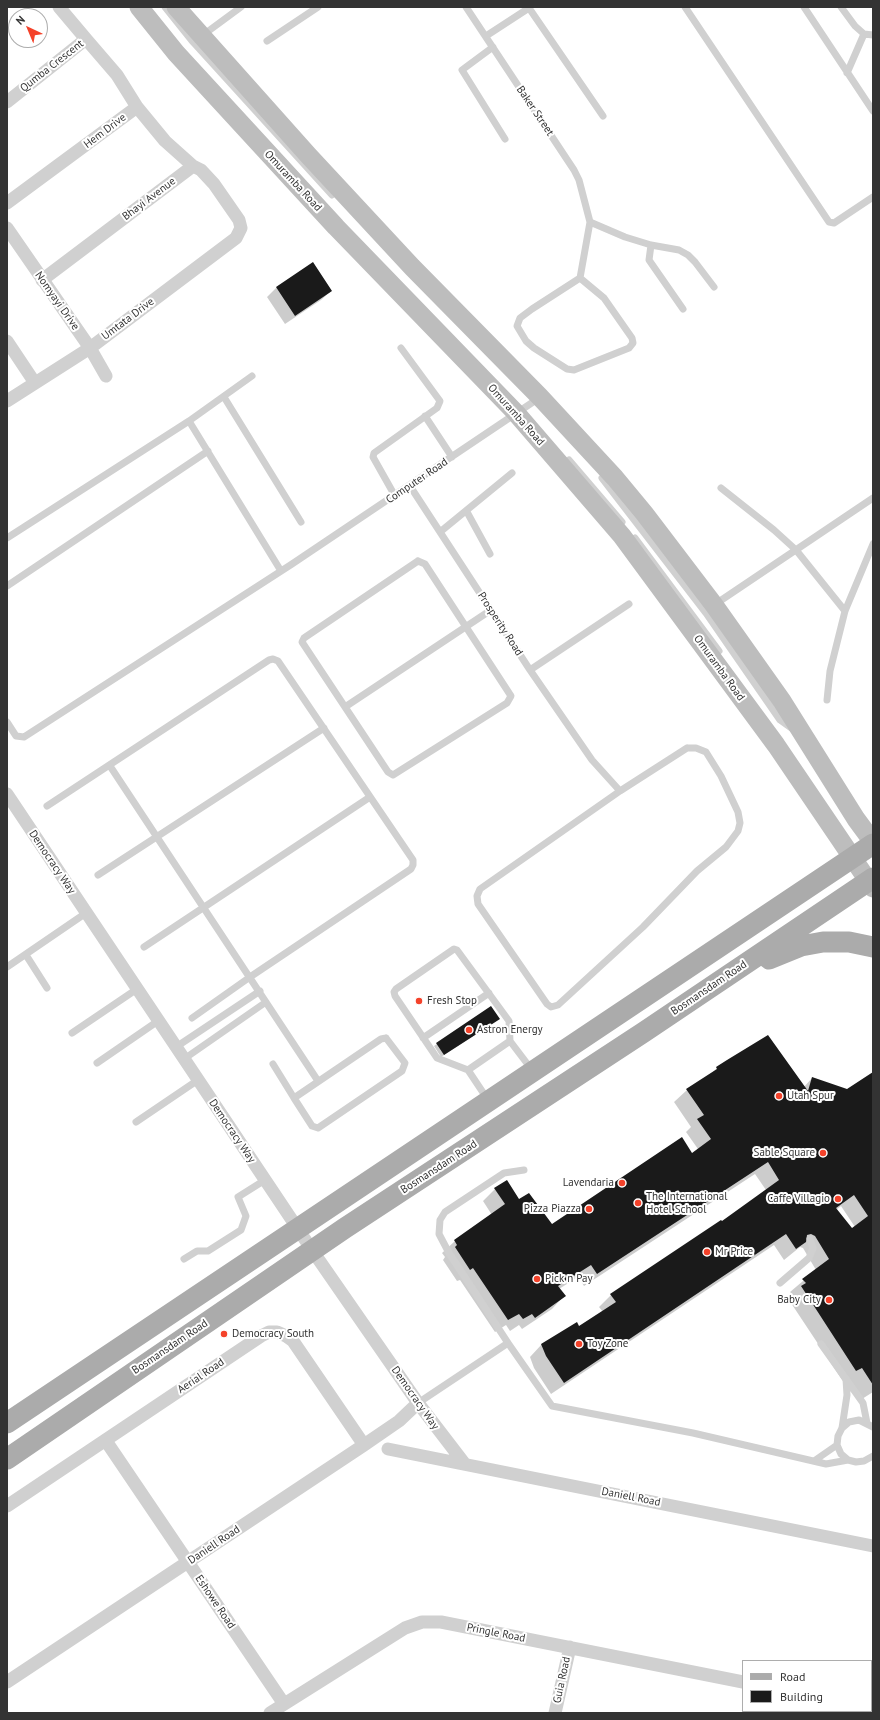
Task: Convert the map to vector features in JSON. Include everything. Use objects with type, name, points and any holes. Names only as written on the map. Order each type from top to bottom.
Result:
[{"type":"main road","name":"Omuramba Road","points":[[139,7],[176,53],[336,227],[519,411],[622,536],[776,745],[871,882]]},
{"type":"main road","points":[[7,1423],[490,1102],[853,858],[873,843],[856,819],[782,701],[714,606],[625,490],[472,327],[402,256],[176,7]]},
{"type":"main road","name":"Bosmansdam Road","points":[[7,1459],[312,1250],[871,882]]},
{"type":"main road","points":[[715,984],[801,946],[824,942],[849,942],[873,947]]},
{"type":"street","points":[[59,7],[86,39]]},
{"type":"street","name":"Qumba Crescent","points":[[7,102],[86,39],[117,75],[137,107]]},
{"type":"street","name":"Hem Drive","points":[[7,203],[137,107],[160,136],[193,166]]},
{"type":"street","name":"Umtata Drive","points":[[7,401],[90,348],[236,238],[241,228],[237,216],[214,184],[201,170],[193,166]]},
{"type":"street","name":"Bhayi Avenue","points":[[42,280],[193,166]]},
{"type":"street","name":"Nomyayi Drive","points":[[7,228],[90,348],[106,376]]},
{"type":"street","points":[[7,341],[35,383]]},
{"type":"street","name":"Democracy Way","points":[[7,794],[297,1229],[418,1404],[464,1463]]},
{"type":"street","name":"Aerial Road","points":[[7,1506],[269,1332],[277,1332],[293,1341],[364,1445]]},
{"type":"street","name":"Daniell Road","points":[[7,1682],[364,1445],[399,1421],[418,1404]]},
{"type":"street","name":"Eshowe Road","points":[[106,1441],[284,1704]]},
{"type":"street","name":"Daniell Road","points":[[388,1449],[873,1546]]},
{"type":"street","name":"Pringle Road","points":[[270,1713],[405,1628],[422,1622],[441,1622],[742,1682]]},
{"type":"street","name":"Guia Road","points":[[555,1713],[570,1647]]},
{"type":"lane","points":[[165,7],[193,42],[335,198]]},
{"type":"lane","points":[[201,36],[241,7]]},
{"type":"lane","points":[[266,41],[318,7]]},
{"type":"lane","name":"Baker Street","points":[[466,7],[574,170],[579,180],[590,222]]},
{"type":"lane","points":[[685,7],[829,222],[834,223],[873,197]]},
{"type":"lane","points":[[804,7],[873,111]]},
{"type":"lane","points":[[841,7],[850,20],[864,34],[873,35]]},
{"type":"lane","points":[[486,36],[529,8],[603,116]]},
{"type":"lane","points":[[847,73],[864,34]]},
{"type":"lane","points":[[493,47],[462,70],[505,139]]},
{"type":"lane","points":[[188,54],[222,95],[320,198]]},
{"type":"lane","points":[[580,278],[604,298],[632,338],[633,343],[629,348],[574,370],[567,369],[534,348],[526,341],[517,326],[520,318],[532,308],[580,278],[590,222],[651,245],[679,250],[688,255],[695,262],[714,287]]},
{"type":"lane","points":[[651,245],[648,257],[649,260],[683,309]]},
{"type":"lane","points":[[385,250],[452,318],[463,325],[472,327]]},
{"type":"lane","points":[[424,306],[519,411],[543,432]]},
{"type":"lane","points":[[395,496],[373,457],[374,453],[437,408],[440,402],[401,348]]},
{"type":"lane","points":[[7,538],[189,421],[252,376]]},
{"type":"lane","points":[[224,397],[301,522]]},
{"type":"lane","name":"Computer Road","points":[[7,722],[16,736],[24,737],[292,564],[410,486],[519,411],[545,406]]},
{"type":"lane","points":[[425,416],[452,457]]},
{"type":"lane","points":[[189,421],[281,571]]},
{"type":"lane","points":[[7,586],[208,451]]},
{"type":"lane","points":[[563,454],[630,532],[721,655]]},
{"type":"lane","points":[[596,471],[706,612],[780,720],[803,735]]},
{"type":"lane","points":[[440,532],[467,512],[512,473]]},
{"type":"lane","name":"Prosperity Road","points":[[410,486],[530,670],[592,760],[620,791]]},
{"type":"lane","points":[[721,488],[774,530],[796,550],[845,611]]},
{"type":"lane","points":[[714,606],[873,498]]},
{"type":"lane","points":[[467,512],[490,554]]},
{"type":"lane","points":[[827,700],[831,664],[845,611],[873,544]]},
{"type":"lane","points":[[418,561],[425,564],[511,696],[507,703],[393,775],[388,772],[345,707],[302,642],[304,638],[418,561]]},
{"type":"lane","points":[[530,670],[629,604]]},
{"type":"lane","points":[[345,707],[491,610]]},
{"type":"lane","points":[[47,806],[273,659],[278,661],[324,728],[413,860],[411,869],[250,977],[192,1018]]},
{"type":"lane","points":[[742,685],[776,745]]},
{"type":"lane","points":[[98,874],[324,728]]},
{"type":"lane","points":[[688,748],[701,749],[709,757],[728,787],[738,812],[740,823],[738,831],[726,847],[697,871],[643,927],[558,1005],[551,1007],[547,1004],[478,904],[478,892],[484,885],[620,791],[688,748]]},
{"type":"lane","points":[[110,766],[318,1081]]},
{"type":"lane","points":[[144,947],[370,797]]},
{"type":"lane","points":[[7,968],[86,913]]},
{"type":"lane","points":[[490,1102],[468,1070],[440,1060],[423,1038],[395,996],[394,990],[453,950],[457,950],[509,1021],[510,1041],[533,1072]]},
{"type":"lane","points":[[26,955],[47,988]]},
{"type":"lane","points":[[72,1032],[137,989]]},
{"type":"lane","points":[[176,1047],[260,991]]},
{"type":"lane","points":[[423,1038],[489,993]]},
{"type":"lane","points":[[184,1059],[266,1002]]},
{"type":"lane","points":[[97,1063],[158,1021]]},
{"type":"lane","points":[[273,1064],[294,1098],[312,1126],[318,1128],[402,1071],[405,1063],[388,1039],[383,1038],[294,1098]]},
{"type":"lane","points":[[468,1070],[510,1041]]},
{"type":"lane","points":[[136,1122],[198,1080]]},
{"type":"lane","points":[[524,1170],[504,1174],[445,1212],[440,1220],[439,1234],[449,1253],[552,1406],[694,1433],[826,1464],[848,1460],[856,1462],[864,1461],[873,1456]]},
{"type":"lane","points":[[184,1259],[198,1251],[208,1251],[241,1230],[246,1216],[238,1197],[264,1180]]},
{"type":"lane","points":[[780,1283],[809,1258],[813,1248],[810,1239]]},
{"type":"lane","points":[[418,1404],[508,1342]]},
{"type":"lane","points":[[821,1344],[863,1403],[870,1425]]},
{"type":"lane","points":[[846,1380],[847,1395],[842,1428],[838,1436],[837,1445],[841,1454],[848,1460]]},
{"type":"lane","points":[[842,1428],[850,1422],[858,1420],[870,1425]]},
{"type":"lane","points":[[814,1461],[837,1445]]},
{"type":"building","points":[[313,262],[332,291],[295,316],[276,287]]},
{"type":"building","points":[[491,1006],[500,1019],[444,1055],[436,1043]]},
{"type":"building","points":[[768,1035],[808,1091],[812,1077],[847,1089],[873,1072],[873,1385],[862,1368],[856,1371],[801,1286],[806,1283],[802,1279],[829,1259],[815,1236],[811,1234],[807,1235],[806,1242],[796,1249],[786,1234],[564,1383],[546,1356],[541,1344],[577,1322],[579,1326],[616,1302],[610,1294],[721,1220],[722,1221],[779,1180],[768,1162],[597,1274],[591,1265],[558,1286],[566,1296],[535,1318],[532,1314],[523,1319],[519,1314],[508,1320],[473,1268],[470,1270],[455,1247],[457,1245],[454,1240],[505,1204],[494,1188],[507,1180],[519,1199],[529,1193],[552,1224],[682,1137],[692,1153],[711,1139],[697,1119],[704,1115],[686,1089],[717,1069],[716,1067]],"holes":[[[854,1195],[868,1216],[852,1228],[836,1208]]]},
{"type":"place","name":"Fresh Stop","points":[[419,1001]]},
{"type":"place","name":"Astron Energy","points":[[469,1030]]},
{"type":"place","name":"Utah Spur","points":[[779,1096]]},
{"type":"place","name":"Sable Square","points":[[823,1153]]},
{"type":"place","name":"Lavendaria","points":[[622,1183]]},
{"type":"place","name":"Caffe Villagio","points":[[838,1199]]},
{"type":"place","name":"The International Hotel School","points":[[638,1203]]},
{"type":"place","name":"Pizza Piazza","points":[[589,1209]]},
{"type":"place","name":"Mr Price","points":[[707,1252]]},
{"type":"place","name":"Pick n Pay","points":[[537,1279]]},
{"type":"place","name":"Baby City","points":[[829,1300]]},
{"type":"place","name":"Democracy South","points":[[224,1334]]},
{"type":"place","name":"Toy Zone","points":[[579,1344]]}]
